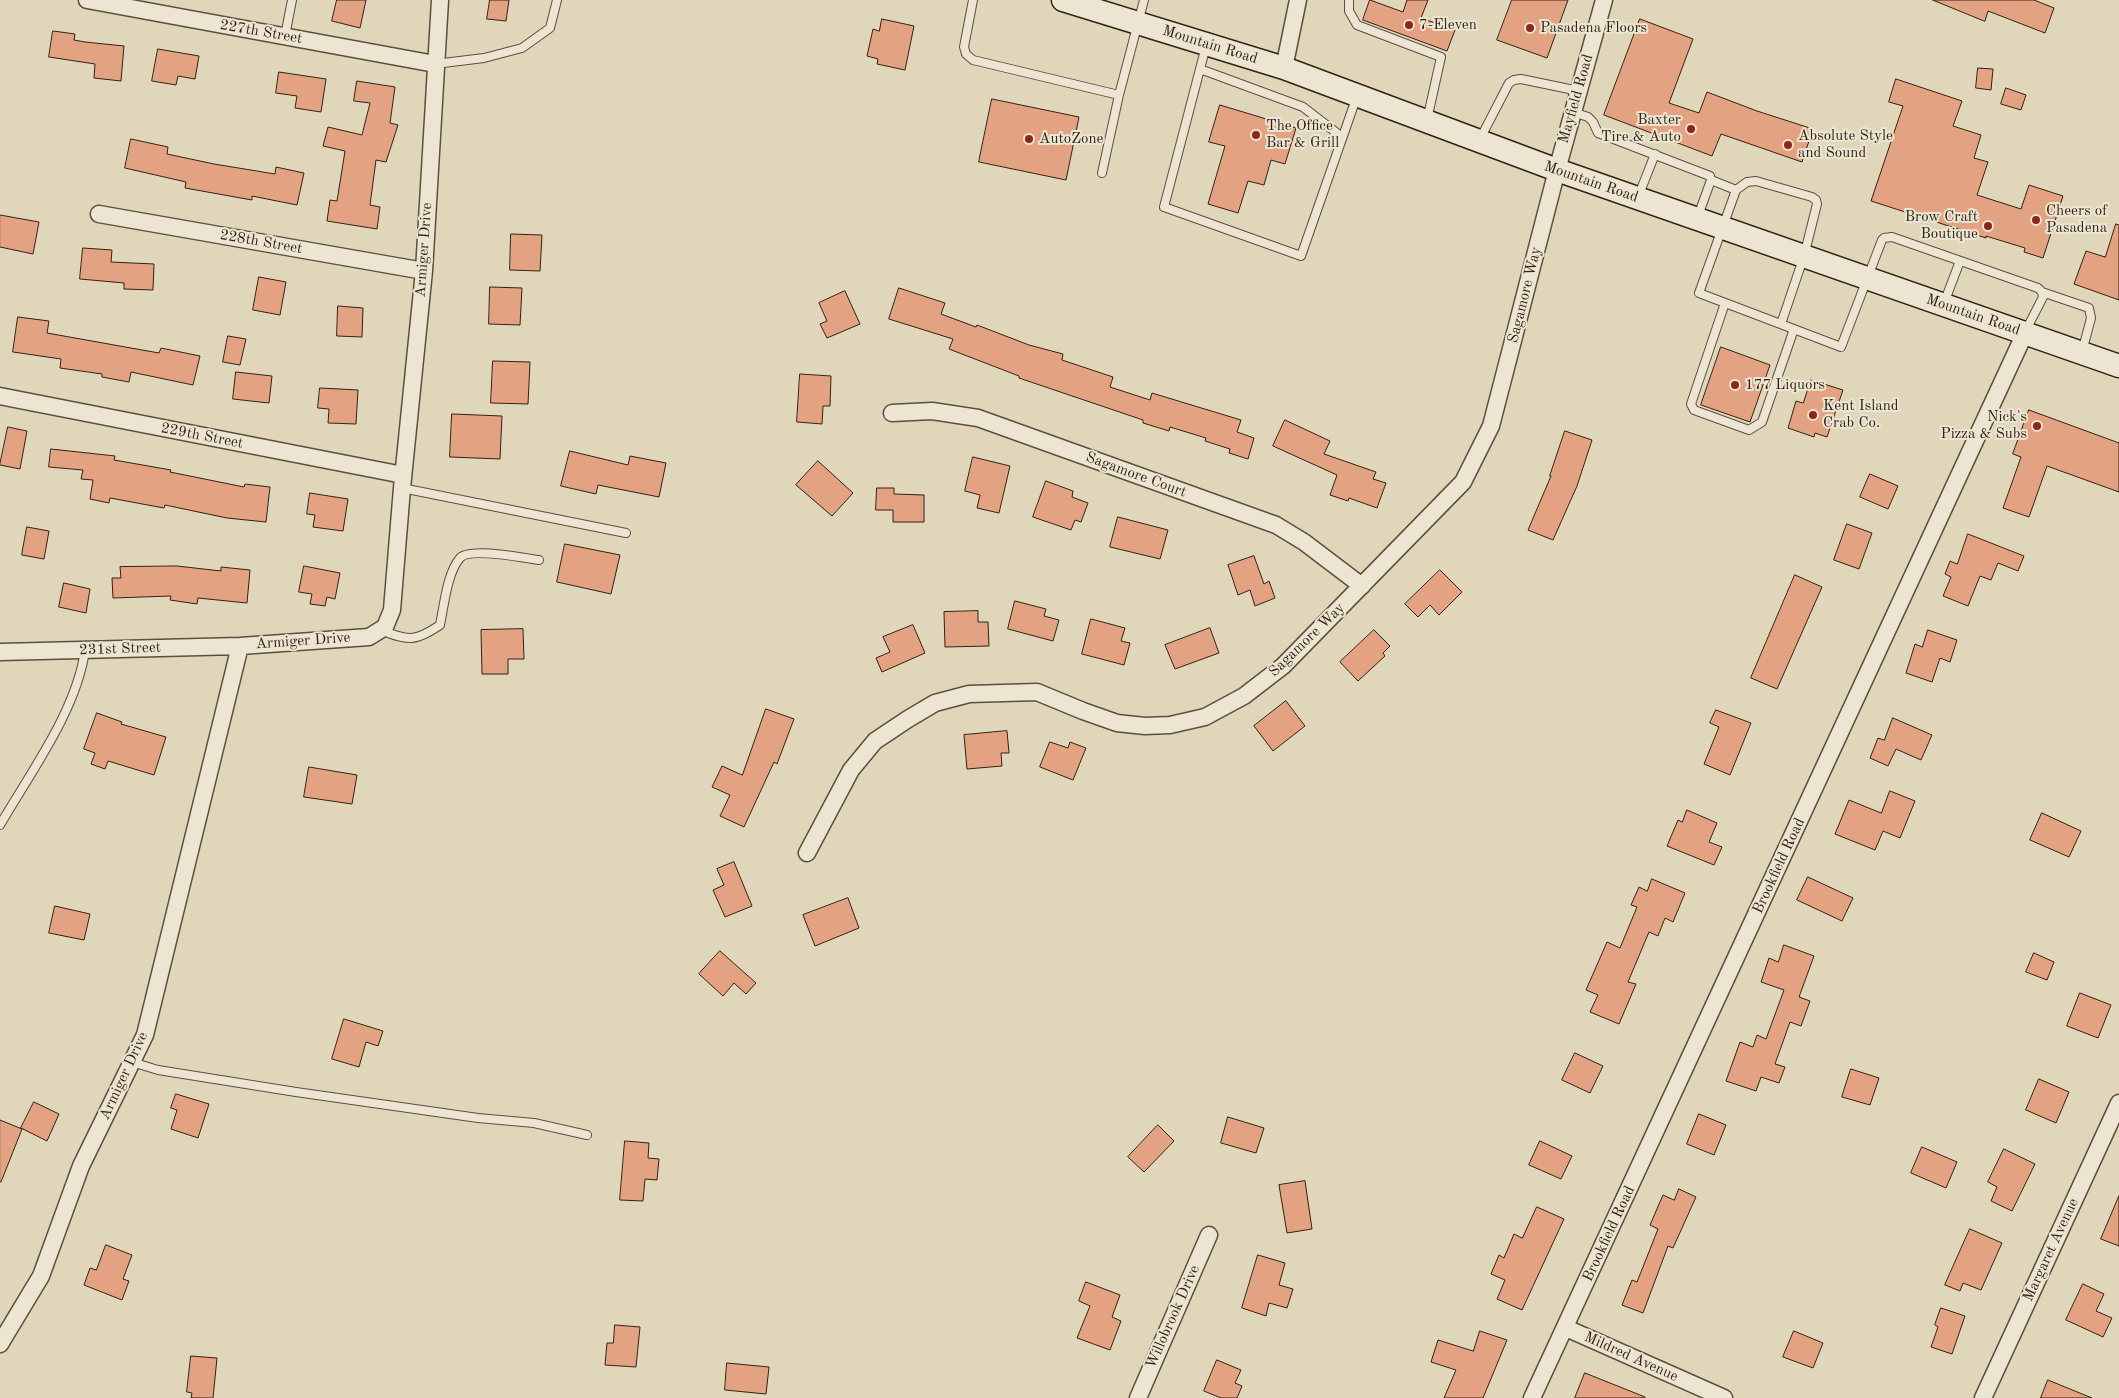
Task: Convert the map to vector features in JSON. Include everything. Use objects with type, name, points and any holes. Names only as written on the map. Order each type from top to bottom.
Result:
[{"type":"main road","name":"Mountain Road","points":[[1063,0],[1284,68],[1557,170],[2119,366]]},
{"type":"street","name":"227th Street","points":[[88,0],[435,64]]},
{"type":"street","name":"Armiger Drive","points":[[0,1344],[40,1276],[81,1166],[145,1035],[240,646],[369,637],[385,627],[392,610],[402,481],[424,271],[440,0]]},
{"type":"street","points":[[1284,68],[1298,0]]},
{"type":"street","name":"Mayfield Road","points":[[1557,170],[1604,0]]},
{"type":"street","name":"Sagamore Way","points":[[806,853],[852,770],[876,741],[935,703],[969,694],[1037,692],[1083,711],[1117,722],[1145,726],[1170,725],[1204,717],[1244,696],[1283,666],[1463,482],[1491,426],[1557,170]]},
{"type":"street","name":"228th Street","points":[[99,214],[424,271]]},
{"type":"street","name":"Brookfield Road","points":[[1532,1398],[1566,1328],[2024,333]]},
{"type":"street","name":"229th Street","points":[[0,396],[402,481]]},
{"type":"street","name":"Sagamore Court","points":[[892,413],[932,411],[978,418],[1276,525],[1304,542],[1362,586]]},
{"type":"street","name":"231st Street","points":[[0,652],[240,646]]},
{"type":"street","name":"Margaret Avenue","points":[[1983,1398],[2119,1103]]},
{"type":"street","name":"Willobrook Drive","points":[[1138,1398],[1209,1235]]},
{"type":"street","name":"Mildred Avenue","points":[[1566,1328],[1724,1398]]},
{"type":"lane","points":[[285,36],[292,0]]},
{"type":"lane","points":[[435,64],[484,58],[522,48],[550,28],[557,0]]},
{"type":"lane","points":[[973,0],[964,47],[966,54],[973,60],[1119,95]]},
{"type":"lane","points":[[1102,173],[1119,95],[1144,0]]},
{"type":"lane","points":[[1349,0],[1349,12],[1357,25],[1440,57],[1426,121]]},
{"type":"lane","points":[[1207,44],[1164,207],[1301,256],[1357,95]]},
{"type":"lane","points":[[1200,69],[1303,107],[1342,138]]},
{"type":"lane","points":[[1480,141],[1509,83],[1514,80],[1521,79],[1579,91]]},
{"type":"lane","points":[[1573,112],[1588,117],[1593,122],[1598,133],[1707,174],[1711,180],[1736,190]]},
{"type":"lane","points":[[1638,198],[1655,154]]},
{"type":"lane","points":[[1697,219],[1711,180]]},
{"type":"lane","points":[[1781,324],[1804,256],[1817,204],[1816,200],[1812,197],[1756,181],[1747,182],[1736,190],[1699,293],[1841,348],[1882,240],[1888,237],[2038,288],[2042,292],[2090,308],[2091,318],[2082,353]]},
{"type":"lane","points":[[1944,305],[1960,261]]},
{"type":"lane","points":[[2024,333],[2042,297],[2042,292]]},
{"type":"lane","points":[[1725,303],[1691,404],[1694,410],[1749,430],[1762,422],[1794,329]]},
{"type":"lane","points":[[402,481],[626,533]]},
{"type":"lane","points":[[381,630],[402,638],[422,637],[440,625],[452,570],[461,556],[472,552],[539,560]]},
{"type":"lane","points":[[0,825],[50,743],[82,672],[86,650]]},
{"type":"lane","points":[[132,1062],[158,1070],[287,1091],[478,1118],[534,1123],[587,1135]]},
{"type":"building","points":[[337,0],[366,0],[360,28],[332,21]]},
{"type":"building","points":[[490,0],[509,0],[506,21],[487,19]]},
{"type":"building","name":"7-Eleven","points":[[1370,0],[1403,12],[1407,0],[1428,0],[1421,18],[1455,30],[1447,51],[1363,20]]},
{"type":"building","name":"Pasadena Floors","points":[[1512,0],[1568,0],[1547,58],[1497,40]]},
{"type":"building","points":[[1933,0],[2034,0],[2054,8],[2045,33],[1988,11],[1985,21]]},
{"type":"building","points":[[882,19],[914,26],[905,70],[877,64],[878,59],[867,56],[873,29],[879,31]]},
{"type":"building","points":[[1640,19],[1693,39],[1669,103],[1699,113],[1707,92],[1813,129],[1802,162],[1721,134],[1712,156],[1604,115]]},
{"type":"building","points":[[53,31],[75,34],[74,40],[124,46],[121,81],[94,78],[95,64],[49,57]]},
{"type":"building","points":[[158,49],[199,56],[195,79],[178,76],[176,85],[152,81]]},
{"type":"building","points":[[1978,68],[1993,69],[1991,90],[1976,88]]},
{"type":"building","points":[[279,72],[326,79],[321,112],[295,108],[297,96],[276,93]]},
{"type":"building","points":[[1896,79],[1962,101],[1953,126],[1981,135],[1974,158],[1988,162],[1977,195],[2021,209],[2029,185],[2063,196],[2043,258],[2024,252],[2025,248],[1986,236],[1986,238],[1871,201],[1903,106],[1889,102]]},
{"type":"building","points":[[357,81],[395,87],[390,123],[398,125],[386,162],[376,160],[370,205],[380,207],[377,229],[327,221],[330,200],[337,201],[345,151],[323,146],[328,127],[362,135],[370,103],[354,101]]},
{"type":"building","points":[[2006,88],[2026,95],[2021,110],[2001,104]]},
{"type":"building","name":"AutoZone","points":[[992,99],[1079,117],[1066,180],[979,162]]},
{"type":"building","points":[[1220,105],[1296,128],[1285,164],[1271,160],[1264,185],[1248,181],[1238,213],[1208,204],[1225,146],[1209,142]]},
{"type":"building","points":[[131,139],[168,147],[167,154],[214,164],[275,174],[276,167],[304,173],[297,205],[252,196],[252,200],[185,188],[186,182],[125,168]]},
{"type":"building","points":[[0,215],[39,222],[33,254],[0,247]]},
{"type":"building","points":[[2116,224],[2119,225],[2119,300],[2074,284],[2086,251],[2105,257]]},
{"type":"building","points":[[511,234],[542,235],[540,271],[510,270]]},
{"type":"building","points":[[83,248],[112,250],[111,262],[154,264],[153,290],[124,289],[124,283],[80,279]]},
{"type":"building","points":[[259,277],[286,282],[280,315],[253,310]]},
{"type":"building","points":[[490,287],[522,288],[520,325],[489,324]]},
{"type":"building","points":[[899,288],[945,303],[941,314],[976,327],[977,325],[1029,345],[1063,354],[1062,360],[1113,377],[1110,387],[1150,400],[1152,393],[1241,420],[1237,432],[1254,438],[1248,459],[1229,453],[1230,449],[1205,441],[1206,438],[1170,427],[1169,431],[1143,423],[1143,420],[1019,378],[1019,376],[949,349],[953,339],[889,319]]},
{"type":"building","points":[[845,291],[860,324],[827,338],[820,324],[827,321],[819,303]]},
{"type":"building","points":[[338,306],[363,308],[362,337],[337,336]]},
{"type":"building","points":[[18,317],[49,321],[47,333],[159,353],[161,348],[200,356],[193,385],[131,372],[129,382],[102,377],[102,374],[60,368],[61,359],[13,352]]},
{"type":"building","points":[[228,336],[246,339],[240,365],[223,362]]},
{"type":"building","name":"177 Liquors","points":[[1721,347],[1770,365],[1750,422],[1701,405]]},
{"type":"building","points":[[493,361],[530,362],[528,404],[491,403]]},
{"type":"building","points":[[236,372],[272,376],[269,403],[233,399]]},
{"type":"building","points":[[800,374],[831,376],[830,406],[823,406],[822,424],[797,422]]},
{"type":"building","name":"Kent Island Crab Co.","points":[[1811,380],[1843,390],[1827,437],[1815,433],[1814,437],[1788,428],[1796,401],[1803,403]]},
{"type":"building","points":[[320,388],[358,390],[356,424],[328,423],[329,409],[318,408]]},
{"type":"building","points":[[2029,410],[2119,443],[2119,492],[2047,466],[2029,517],[2003,508],[2021,457],[2013,454]]},
{"type":"building","points":[[452,414],[502,416],[500,459],[450,457]]},
{"type":"building","points":[[1285,420],[1330,441],[1324,454],[1376,472],[1373,479],[1386,483],[1377,508],[1349,498],[1348,501],[1330,495],[1337,475],[1273,446]]},
{"type":"building","points":[[8,427],[27,431],[20,469],[0,465]]},
{"type":"building","points":[[1565,431],[1592,440],[1577,486],[1553,540],[1528,530],[1551,476]]},
{"type":"building","points":[[51,449],[115,456],[114,460],[171,470],[170,472],[244,487],[245,484],[270,487],[266,522],[227,518],[165,505],[164,508],[110,498],[109,503],[90,499],[93,480],[81,479],[83,470],[49,467]]},
{"type":"building","points":[[570,451],[628,465],[630,456],[666,463],[659,497],[598,485],[596,494],[561,486]]},
{"type":"building","points":[[973,457],[1010,466],[999,513],[977,508],[980,495],[965,491]]},
{"type":"building","points":[[818,461],[853,493],[832,516],[796,485]]},
{"type":"building","points":[[1870,474],[1898,486],[1888,509],[1860,497]]},
{"type":"building","points":[[1046,481],[1073,491],[1072,497],[1088,503],[1081,522],[1075,520],[1071,530],[1033,517]]},
{"type":"building","points":[[877,488],[894,488],[894,494],[924,495],[924,522],[893,522],[893,510],[876,510]]},
{"type":"building","points":[[310,493],[348,499],[343,531],[313,527],[315,515],[307,514]]},
{"type":"building","points":[[1118,517],[1168,530],[1160,559],[1110,547]]},
{"type":"building","points":[[1847,524],[1872,533],[1859,569],[1834,560]]},
{"type":"building","points":[[27,527],[49,531],[44,559],[22,555]]},
{"type":"building","points":[[1968,534],[2024,556],[2018,571],[1998,563],[1991,580],[1980,576],[1968,606],[1943,596],[1951,577],[1945,574],[1950,561],[1957,564]]},
{"type":"building","points":[[565,544],[620,555],[611,594],[557,582]]},
{"type":"building","points":[[1254,556],[1264,584],[1269,581],[1275,598],[1255,606],[1250,590],[1238,595],[1228,565]]},
{"type":"building","points":[[177,566],[221,571],[221,567],[250,570],[247,603],[198,598],[197,604],[170,600],[171,596],[113,598],[112,578],[121,578],[120,567]]},
{"type":"building","points":[[304,566],[340,573],[335,599],[327,597],[325,606],[310,604],[312,594],[299,592]]},
{"type":"building","points":[[1440,570],[1462,592],[1439,615],[1430,605],[1418,617],[1405,604]]},
{"type":"building","points":[[1795,575],[1822,587],[1777,689],[1751,678]]},
{"type":"building","points":[[64,583],[90,589],[86,613],[59,607]]},
{"type":"building","points":[[1015,601],[1046,609],[1044,616],[1059,620],[1053,641],[1008,629]]},
{"type":"building","points":[[978,611],[978,622],[988,622],[989,646],[945,647],[944,612]]},
{"type":"building","points":[[1091,619],[1125,628],[1121,641],[1130,643],[1124,665],[1082,654]]},
{"type":"building","points":[[913,625],[925,653],[882,672],[876,658],[890,652],[883,637]]},
{"type":"building","points":[[1210,628],[1219,653],[1175,669],[1165,645]]},
{"type":"building","points":[[523,629],[524,659],[508,659],[508,674],[482,674],[481,630]]},
{"type":"building","points":[[1374,630],[1390,646],[1383,653],[1385,656],[1358,681],[1340,662]]},
{"type":"building","points":[[1928,630],[1957,640],[1950,662],[1940,658],[1932,682],[1906,673],[1915,644],[1922,647]]},
{"type":"building","points":[[1286,701],[1305,726],[1273,751],[1254,726]]},
{"type":"building","points":[[766,709],[794,719],[777,764],[774,762],[744,827],[720,816],[730,795],[712,787],[722,766],[742,775]]},
{"type":"building","points":[[1716,710],[1751,723],[1730,775],[1704,764],[1719,727],[1710,723]]},
{"type":"building","points":[[97,713],[122,722],[121,724],[166,737],[154,775],[108,761],[105,769],[91,764],[95,753],[84,749]]},
{"type":"building","points":[[1893,718],[1932,735],[1921,760],[1896,749],[1888,766],[1870,758],[1878,738],[1884,740]]},
{"type":"building","points":[[1007,731],[1009,753],[1001,753],[1002,766],[967,769],[964,735]]},
{"type":"building","points":[[1050,742],[1068,748],[1070,742],[1086,748],[1073,780],[1040,767]]},
{"type":"building","points":[[309,767],[357,775],[352,804],[304,797]]},
{"type":"building","points":[[1890,791],[1915,801],[1900,838],[1883,831],[1875,850],[1835,834],[1849,800],[1881,813]]},
{"type":"building","points":[[1687,810],[1717,823],[1709,842],[1722,847],[1714,865],[1667,846],[1678,820],[1682,822]]},
{"type":"building","points":[[2042,813],[2081,831],[2069,857],[2030,840]]},
{"type":"building","points":[[734,862],[752,906],[725,917],[713,890],[724,885],[717,869]]},
{"type":"building","points":[[1808,877],[1853,898],[1842,921],[1797,900]]},
{"type":"building","points":[[1652,879],[1685,893],[1673,922],[1665,918],[1658,936],[1649,932],[1628,982],[1636,984],[1619,1024],[1590,1012],[1598,995],[1586,990],[1607,942],[1620,948],[1637,907],[1631,905],[1639,887],[1647,891]]},
{"type":"building","points":[[848,898],[859,928],[815,946],[803,915]]},
{"type":"building","points":[[55,906],[90,914],[84,940],[49,933]]},
{"type":"building","points":[[1784,945],[1814,956],[1799,997],[1810,1001],[1801,1026],[1790,1022],[1775,1064],[1785,1067],[1779,1083],[1761,1077],[1756,1091],[1726,1081],[1740,1042],[1753,1047],[1757,1035],[1766,1039],[1784,990],[1761,982],[1769,958],[1778,962]]},
{"type":"building","points":[[720,951],[756,983],[746,994],[734,983],[723,996],[699,974]]},
{"type":"building","points":[[2034,953],[2054,962],[2047,980],[2026,972]]},
{"type":"building","points":[[2080,993],[2111,1005],[2098,1038],[2067,1026]]},
{"type":"building","points":[[344,1019],[383,1031],[378,1046],[366,1042],[359,1067],[332,1059]]},
{"type":"building","points":[[1575,1053],[1603,1066],[1590,1093],[1562,1080]]},
{"type":"building","points":[[1851,1069],[1879,1078],[1870,1105],[1842,1097]]},
{"type":"building","points":[[2039,1079],[2069,1092],[2056,1123],[2026,1110]]},
{"type":"building","points":[[176,1094],[209,1104],[198,1138],[171,1129],[177,1110],[171,1108]]},
{"type":"building","points":[[34,1102],[59,1114],[47,1141],[21,1128]]},
{"type":"building","points":[[1699,1114],[1726,1125],[1714,1155],[1687,1144]]},
{"type":"building","points":[[1228,1117],[1264,1128],[1256,1153],[1221,1143]]},
{"type":"building","points":[[0,1120],[22,1129],[1,1182],[0,1182]]},
{"type":"building","points":[[1158,1125],[1174,1141],[1144,1172],[1128,1157]]},
{"type":"building","points":[[625,1141],[649,1143],[648,1158],[659,1159],[657,1180],[645,1179],[643,1201],[620,1200]]},
{"type":"building","points":[[1540,1141],[1572,1156],[1561,1179],[1529,1165]]},
{"type":"building","points":[[1922,1147],[1957,1162],[1946,1188],[1911,1173]]},
{"type":"building","points":[[2004,1149],[2035,1164],[2012,1211],[1991,1201],[1997,1187],[1988,1182]]},
{"type":"building","points":[[1305,1181],[1312,1229],[1287,1233],[1279,1185]]},
{"type":"building","points":[[1679,1189],[1696,1197],[1673,1248],[1668,1246],[1643,1313],[1622,1305],[1632,1280],[1637,1282],[1658,1229],[1650,1225],[1663,1195],[1674,1200]]},
{"type":"building","points":[[2119,1196],[2119,1246],[2101,1239]]},
{"type":"building","points":[[1537,1207],[1564,1219],[1522,1310],[1497,1299],[1505,1280],[1491,1274],[1499,1255],[1504,1258],[1514,1234],[1522,1238]]},
{"type":"building","points":[[1970,1229],[2002,1243],[1981,1290],[1963,1283],[1960,1291],[1945,1285]]},
{"type":"building","points":[[106,1245],[132,1255],[123,1279],[129,1281],[122,1300],[84,1285],[90,1268],[96,1270]]},
{"type":"building","points":[[1258,1255],[1285,1263],[1279,1285],[1293,1289],[1287,1308],[1269,1303],[1266,1316],[1242,1308]]},
{"type":"building","points":[[1086,1282],[1120,1295],[1112,1317],[1121,1321],[1110,1350],[1077,1338],[1090,1306],[1079,1301]]},
{"type":"building","points":[[2083,1284],[2104,1294],[2096,1311],[2112,1318],[2103,1337],[2066,1320]]},
{"type":"building","points":[[1941,1308],[1965,1316],[1952,1354],[1931,1347],[1938,1327],[1935,1325]]},
{"type":"building","points":[[615,1325],[640,1327],[636,1367],[605,1365],[607,1343],[613,1343]]},
{"type":"building","points":[[1480,1331],[1507,1340],[1483,1398],[1444,1398],[1456,1370],[1431,1362],[1438,1340],[1473,1351]]},
{"type":"building","points":[[1794,1331],[1823,1343],[1813,1368],[1783,1357]]},
{"type":"building","points":[[191,1356],[217,1358],[213,1398],[191,1398],[192,1393],[187,1392]]},
{"type":"building","points":[[1217,1360],[1241,1370],[1235,1383],[1242,1386],[1237,1398],[1221,1398],[1204,1391]]},
{"type":"building","points":[[727,1363],[769,1367],[766,1394],[725,1390]]},
{"type":"building","points":[[1585,1373],[1645,1397],[1645,1398],[1575,1398]]},
{"type":"building","points":[[2048,1380],[2092,1398],[2041,1398]]},
{"type":"place","name":"7-Eleven","points":[[1409,25]]},
{"type":"place","name":"Pasadena Floors","points":[[1530,28]]},
{"type":"place","name":"Baxter Tire & Auto","points":[[1691,129]]},
{"type":"place","name":"The Office Bar & Grill","points":[[1256,135]]},
{"type":"place","name":"AutoZone","points":[[1029,139]]},
{"type":"place","name":"Absolute Style and Sound","points":[[1788,145]]},
{"type":"place","name":"Cheers of Pasadena","points":[[2036,220]]},
{"type":"place","name":"Brow Craft Boutique","points":[[1988,226]]},
{"type":"place","name":"177 Liquors","points":[[1735,385]]},
{"type":"place","name":"Kent Island Crab Co.","points":[[1813,415]]},
{"type":"place","name":"Nick's Pizza & Subs","points":[[2037,426]]}]
